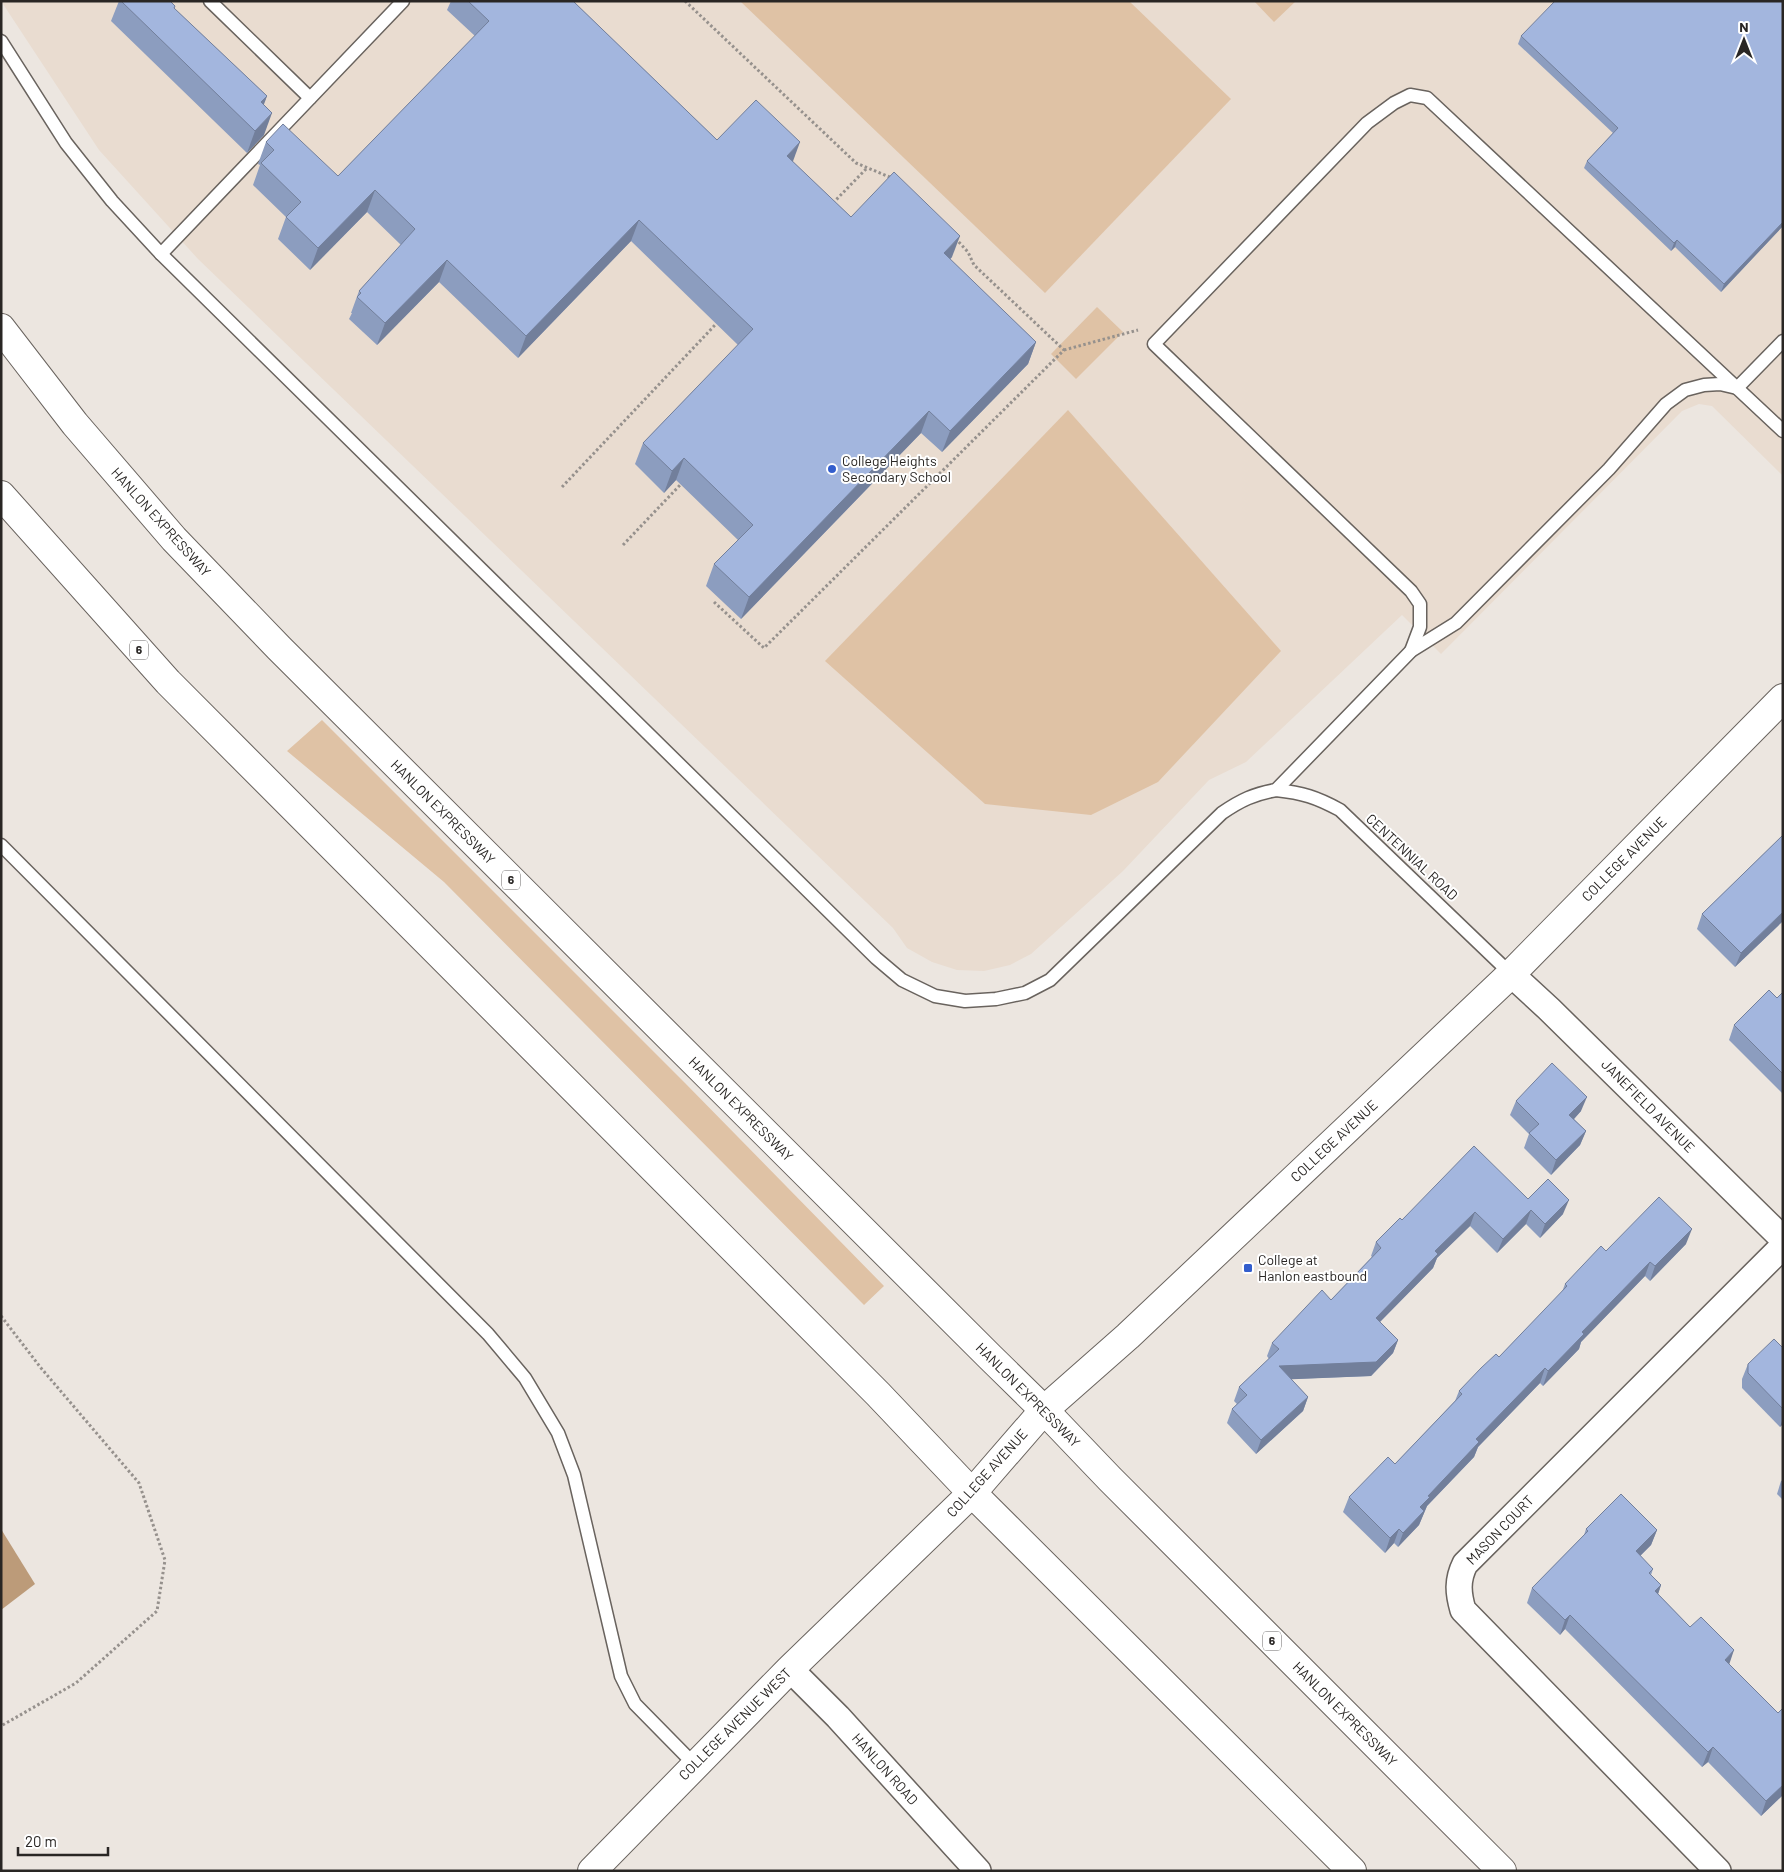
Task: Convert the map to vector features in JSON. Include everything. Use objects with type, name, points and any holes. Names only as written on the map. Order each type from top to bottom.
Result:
[{"type":"main road","name":"HANLON EXPRESSWAY","points":[[1,328],[75,424],[174,539],[279,648],[1044,1410],[1110,1479],[1502,1871]]},
{"type":"main road","name":"6","points":[[1,495],[168,682],[878,1394],[972,1493],[1352,1871]]},
{"type":"main road","name":"COLLEGE AVENUE","points":[[881,1580],[972,1493],[1044,1410],[1128,1336],[1511,974],[1783,698]]},
{"type":"main road","name":"COLLEGE AVENUE WEST","points":[[592,1871],[790,1669],[881,1580]]},
{"type":"street","name":"JANEFIELD AVENUE","points":[[1511,974],[1783,1239]]},
{"type":"street","name":"MASON COURT","points":[[1718,1871],[1463,1610],[1458,1585],[1460,1574],[1465,1564],[1783,1246]]},
{"type":"street","name":"HANLON ROAD","points":[[790,1669],[838,1717],[978,1871]]},
{"type":"lane","points":[[210,1],[310,98]]},
{"type":"lane","points":[[161,254],[403,1]]},
{"type":"lane","points":[[1,41],[66,143],[112,201],[161,254],[876,958],[902,980],[935,996],[965,1001],[996,999],[1025,993],[1050,980],[1222,813],[1255,794],[1276,790],[1411,651],[1456,623],[1609,469],[1666,404],[1684,390],[1704,385],[1720,384],[1737,388]]},
{"type":"lane","points":[[1411,651],[1420,627],[1420,604],[1411,591],[1154,344],[1367,123],[1394,103],[1410,95],[1428,98],[1783,431]]},
{"type":"lane","points":[[1737,388],[1783,341]]},
{"type":"lane","name":"CENTENNIAL ROAD","points":[[1276,790],[1299,792],[1318,798],[1340,810],[1511,974]]},
{"type":"lane","points":[[1,845],[488,1334],[524,1378],[558,1433],[574,1475],[621,1676],[635,1704],[695,1765]]},
{"type":"path","points":[[685,1],[856,163],[896,179]]},
{"type":"path","points":[[827,210],[867,168]]},
{"type":"path","points":[[955,239],[968,252],[974,266],[1064,350]]},
{"type":"path","points":[[562,488],[716,324]]},
{"type":"path","points":[[714,602],[764,648],[1064,350],[1137,329],[1154,344]]},
{"type":"path","points":[[623,545],[682,484]]},
{"type":"path","points":[[1,1316],[41,1368],[139,1483],[165,1560],[157,1611],[76,1683],[1,1726]]},
{"type":"shaded area","name":"College Heights Secondary School","points":[[1,1],[1783,1],[1783,476],[1712,406],[1699,404],[1682,411],[1441,654],[1402,615],[1246,762],[1209,780],[1123,871],[1031,954],[1010,965],[984,971],[957,970],[932,962],[907,948],[893,928],[198,259],[99,150]]},
{"type":"shaded area","points":[[740,1],[1129,1],[1231,99],[1045,293]]},
{"type":"shaded area","points":[[1254,1],[1296,1],[1274,22]]},
{"type":"shaded area","points":[[1097,307],[1123,332],[1076,379],[1051,354]]},
{"type":"shaded area","points":[[1068,410],[1281,651],[1158,782],[1091,815],[985,804],[825,661]]},
{"type":"shaded area","points":[[322,720],[685,1083],[884,1286],[864,1305],[444,882],[287,751]]},
{"type":"shaded area","points":[[1,1529],[35,1584],[1,1610]]},
{"type":"building","points":[[121,1],[170,1],[175,6],[174,8],[267,96],[261,102],[272,113],[255,131]]},
{"type":"building","points":[[468,1],[573,1],[717,140],[756,100],[800,142],[787,156],[851,217],[894,172],[960,236],[944,253],[1036,342],[950,431],[929,411],[749,597],[714,564],[753,525],[684,458],[672,471],[643,443],[753,329],[639,220],[526,336],[447,260],[385,323],[357,297],[361,293],[359,291],[415,229],[375,190],[318,248],[286,217],[301,202],[261,163],[274,150],[266,142],[283,124],[338,176],[489,21]]},
{"type":"building","points":[[1555,1],[1783,1],[1783,222],[1724,284],[1677,240],[1674,243],[1587,161],[1618,128],[1521,36]]},
{"type":"building","points":[[1783,835],[1783,912],[1741,953],[1702,914]]},
{"type":"building","points":[[1769,990],[1777,998],[1783,994],[1783,1074],[1734,1025]]},
{"type":"building","points":[[1552,1063],[1587,1097],[1569,1115],[1586,1131],[1556,1160],[1529,1133],[1539,1124],[1516,1101]]},
{"type":"building","points":[[1474,1146],[1528,1199],[1548,1179],[1569,1200],[1545,1224],[1531,1210],[1503,1239],[1475,1212],[1435,1251],[1438,1254],[1376,1318],[1398,1340],[1376,1362],[1279,1366],[1308,1397],[1261,1440],[1232,1409],[1247,1395],[1239,1387],[1279,1349],[1272,1343],[1322,1290],[1331,1300],[1381,1248],[1376,1242],[1400,1218],[1402,1220]]},
{"type":"building","points":[[1659,1197],[1692,1229],[1655,1266],[1650,1262],[1582,1332],[1584,1334],[1548,1371],[1545,1368],[1476,1439],[1479,1442],[1420,1507],[1424,1511],[1403,1533],[1399,1529],[1390,1538],[1349,1497],[1388,1457],[1395,1464],[1462,1394],[1459,1391],[1496,1354],[1499,1357],[1567,1286],[1565,1284],[1601,1246],[1606,1251]]},
{"type":"building","points":[[1774,1339],[1783,1348],[1783,1409],[1748,1373],[1748,1364]]},
{"type":"building","points":[[1621,1494],[1657,1530],[1636,1551],[1653,1569],[1649,1573],[1661,1585],[1655,1591],[1690,1627],[1701,1617],[1734,1650],[1725,1660],[1778,1713],[1783,1710],[1783,1785],[1766,1801],[1713,1747],[1708,1752],[1570,1615],[1565,1620],[1532,1588]]},
{"type":"place","name":"College Heights Secondary School","points":[[832,469]]},
{"type":"place","name":"College at Hanlon eastbound","points":[[1248,1268]]}]
